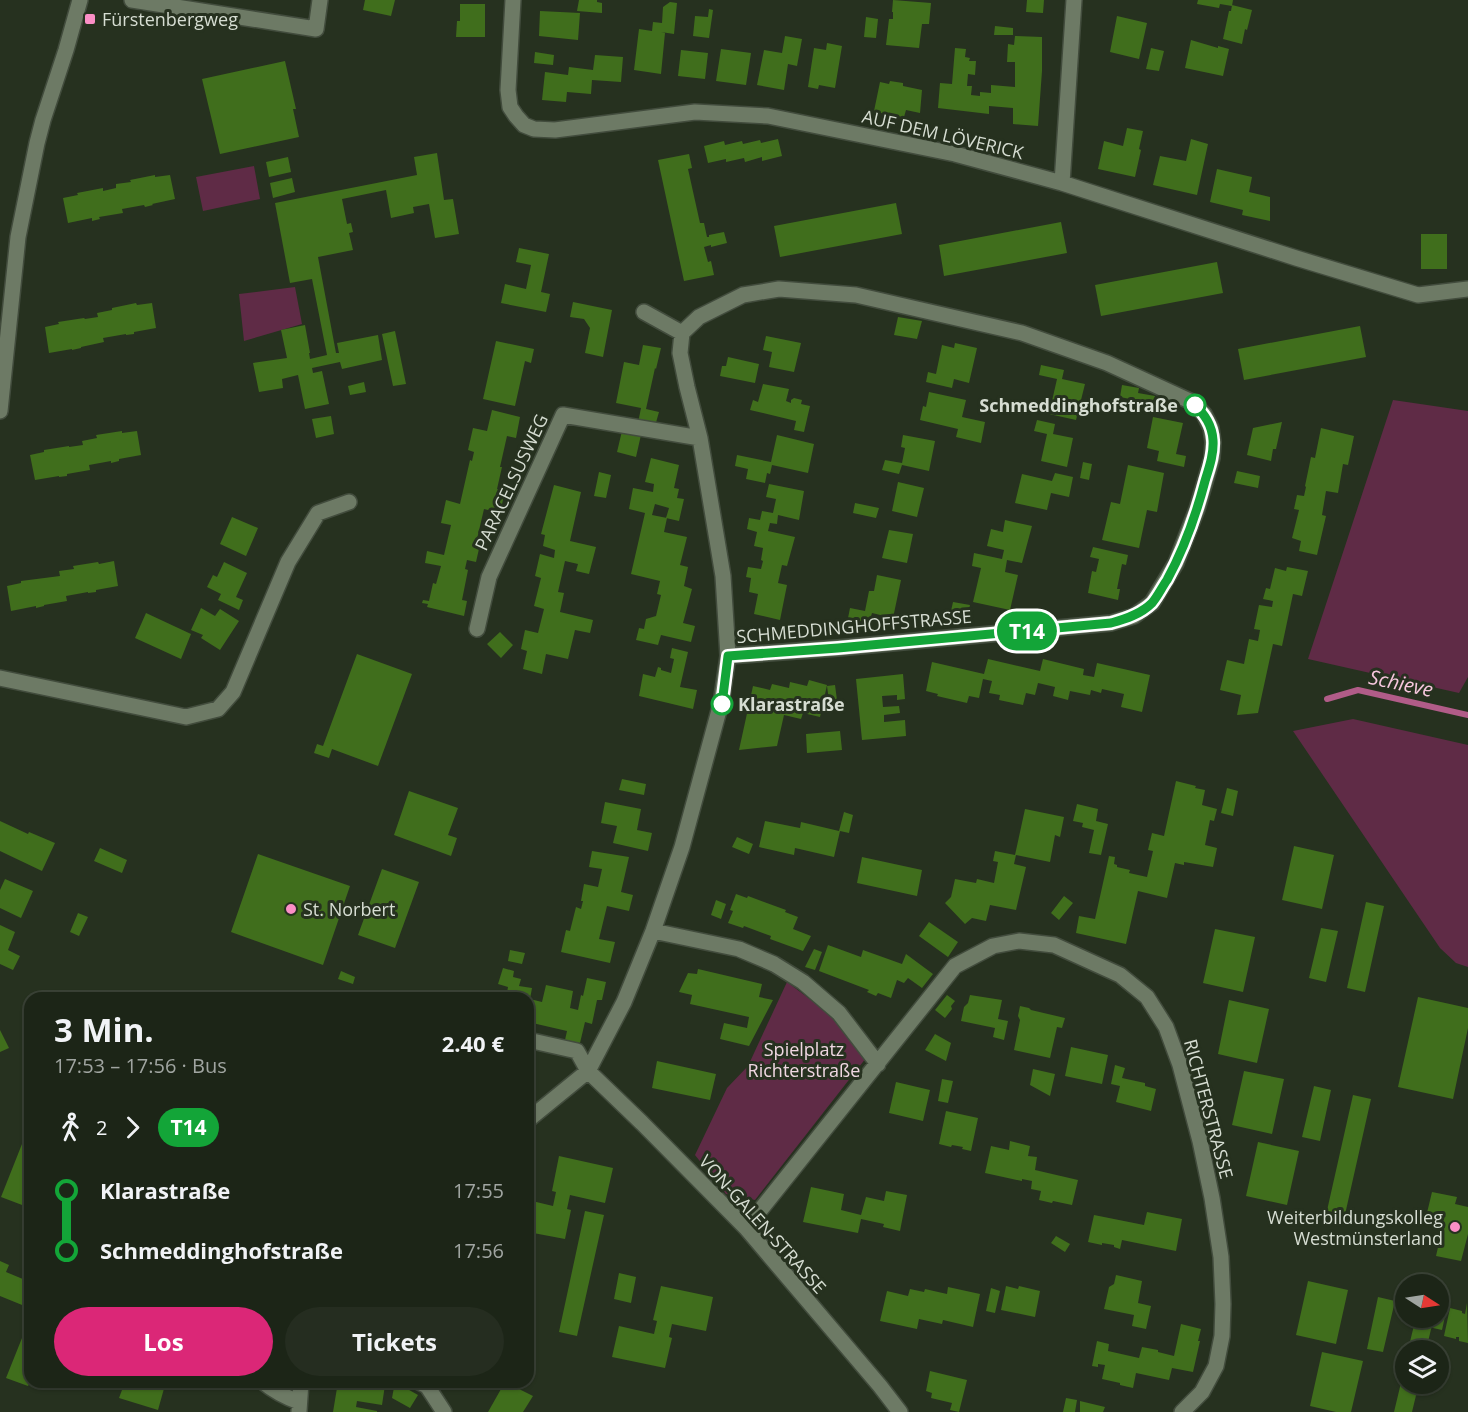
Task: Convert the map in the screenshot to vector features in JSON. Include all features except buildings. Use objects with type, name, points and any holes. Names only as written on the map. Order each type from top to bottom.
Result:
[{"type":"street","points":[[0,411],[20,225],[43,120],[80,0]]},
{"type":"street","points":[[132,0],[316,29],[320,0]]},
{"type":"street","name":"AUF DEM LÖVERICK","points":[[513,0],[508,90],[510,106],[524,125],[534,129],[555,130],[695,112],[768,116],[954,154],[1062,183],[1418,295],[1468,289]]},
{"type":"street","points":[[1062,183],[1074,0]]},
{"type":"street","name":"SCHMEDDINGHOFFSTRASSE","points":[[682,333],[699,317],[743,295],[779,290],[856,295],[1022,333],[1107,363],[1192,402],[1204,414],[1211,428],[1213,442],[1212,458],[1197,509],[1176,563],[1152,603],[1134,616],[1111,623],[728,656]]},
{"type":"street","points":[[534,1115],[588,1071],[624,1002],[653,932],[682,847],[722,704],[728,656],[723,576],[700,438],[680,353],[682,333],[644,312]]},
{"type":"street","name":"PARACELSUSWEG","points":[[477,629],[489,577],[563,415],[700,438]]},
{"type":"street","points":[[0,678],[186,717],[218,709],[233,692],[288,562],[318,513],[349,502]]},
{"type":"street","points":[[653,932],[739,949],[774,964],[802,982],[839,1013],[878,1064]]},
{"type":"street","name":"RICHTERSTRASSE","points":[[746,1228],[955,966],[993,946],[1019,941],[1054,945],[1120,975],[1147,998],[1166,1027],[1180,1065],[1212,1198],[1221,1257],[1223,1304],[1222,1336],[1216,1366],[1202,1392],[1182,1412]]},
{"type":"street","name":"VON-GALEN-STRASSE","points":[[534,1041],[577,1051],[588,1071],[746,1228],[900,1412]]},
{"type":"street","points":[[271,1388],[299,1407]]},
{"type":"street","points":[[299,1407],[301,1388]]},
{"type":"street","points":[[428,1388],[444,1412]]},
{"type":"green space","points":[[254,166],[260,199],[203,211],[196,177]]},
{"type":"green space","points":[[295,287],[302,324],[244,341],[239,294]]},
{"type":"green space","points":[[1393,400],[1468,411],[1468,677],[1459,693],[1308,659]]},
{"type":"green space","points":[[1353,719],[1468,745],[1468,967],[1456,963],[1440,948],[1293,731]]},
{"type":"green space","name":"Spielplatz Richterstraße","points":[[787,982],[835,1018],[866,1058],[755,1200],[726,1194],[695,1155],[727,1088],[748,1066]]},
{"type":"waterway","name":"Schieve","points":[[1327,699],[1358,690],[1468,715]]},
{"type":"bus line","name":"T14","points":[[722,704],[728,656],[1111,623],[1142,611],[1161,591],[1176,563],[1197,509],[1212,458],[1211,428],[1204,414],[1195,405]]},
{"type":"place","name":"Fürstenbergweg","points":[[90,19]]},
{"type":"place","name":"Schmeddinghofstraße","points":[[1195,405]]},
{"type":"place","name":"Klarastraße","points":[[722,704]]},
{"type":"place","name":"St. Norbert","points":[[291,909]]},
{"type":"place","name":"Weiterbildungskolleg Westmünsterland","points":[[1455,1227]]}]
